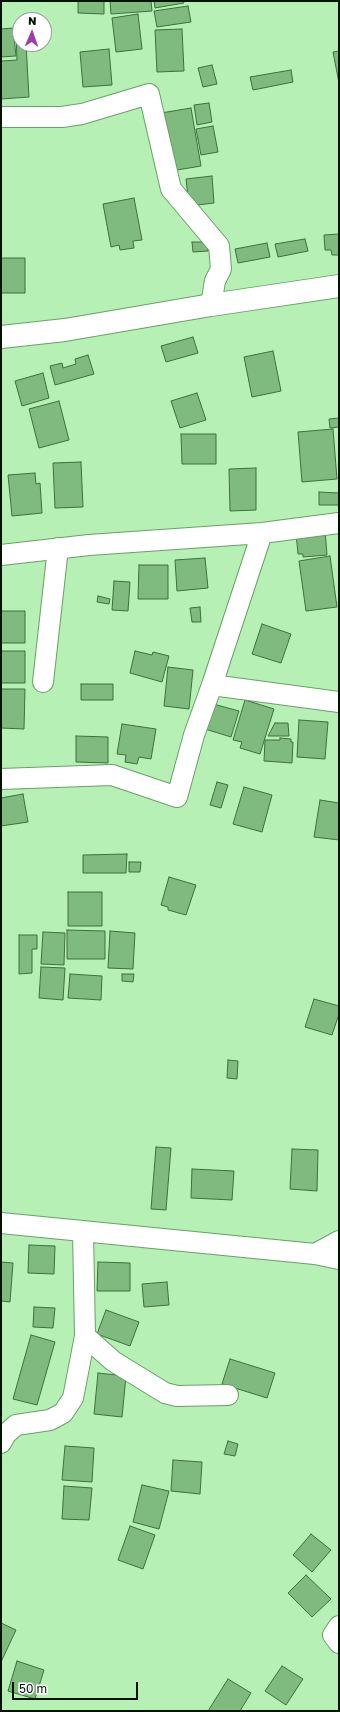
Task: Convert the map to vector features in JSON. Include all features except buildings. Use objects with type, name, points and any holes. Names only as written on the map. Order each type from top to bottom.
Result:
[{"type":"main road","points":[[1,338],[65,330],[339,286]]},
{"type":"street","points":[[1,117],[62,117],[82,114],[149,94],[171,188],[218,246],[220,269],[215,281],[211,306]]},
{"type":"street","points":[[1,555],[58,548],[262,533],[339,523]]},
{"type":"street","points":[[1,779],[112,775],[176,797],[194,735],[262,533]]},
{"type":"street","points":[[44,682],[58,548]]},
{"type":"street","points":[[212,685],[339,702]]},
{"type":"street","points":[[1,1223],[315,1254],[339,1259]]},
{"type":"street","points":[[3,1436],[16,1425],[50,1420],[63,1413],[73,1398],[85,1336],[83,1231]]},
{"type":"street","points":[[315,1254],[339,1241]]},
{"type":"street","points":[[85,1336],[113,1361],[165,1393],[177,1396],[228,1395]]},
{"type":"street","points":[[339,1626],[333,1635],[339,1643]]}]
